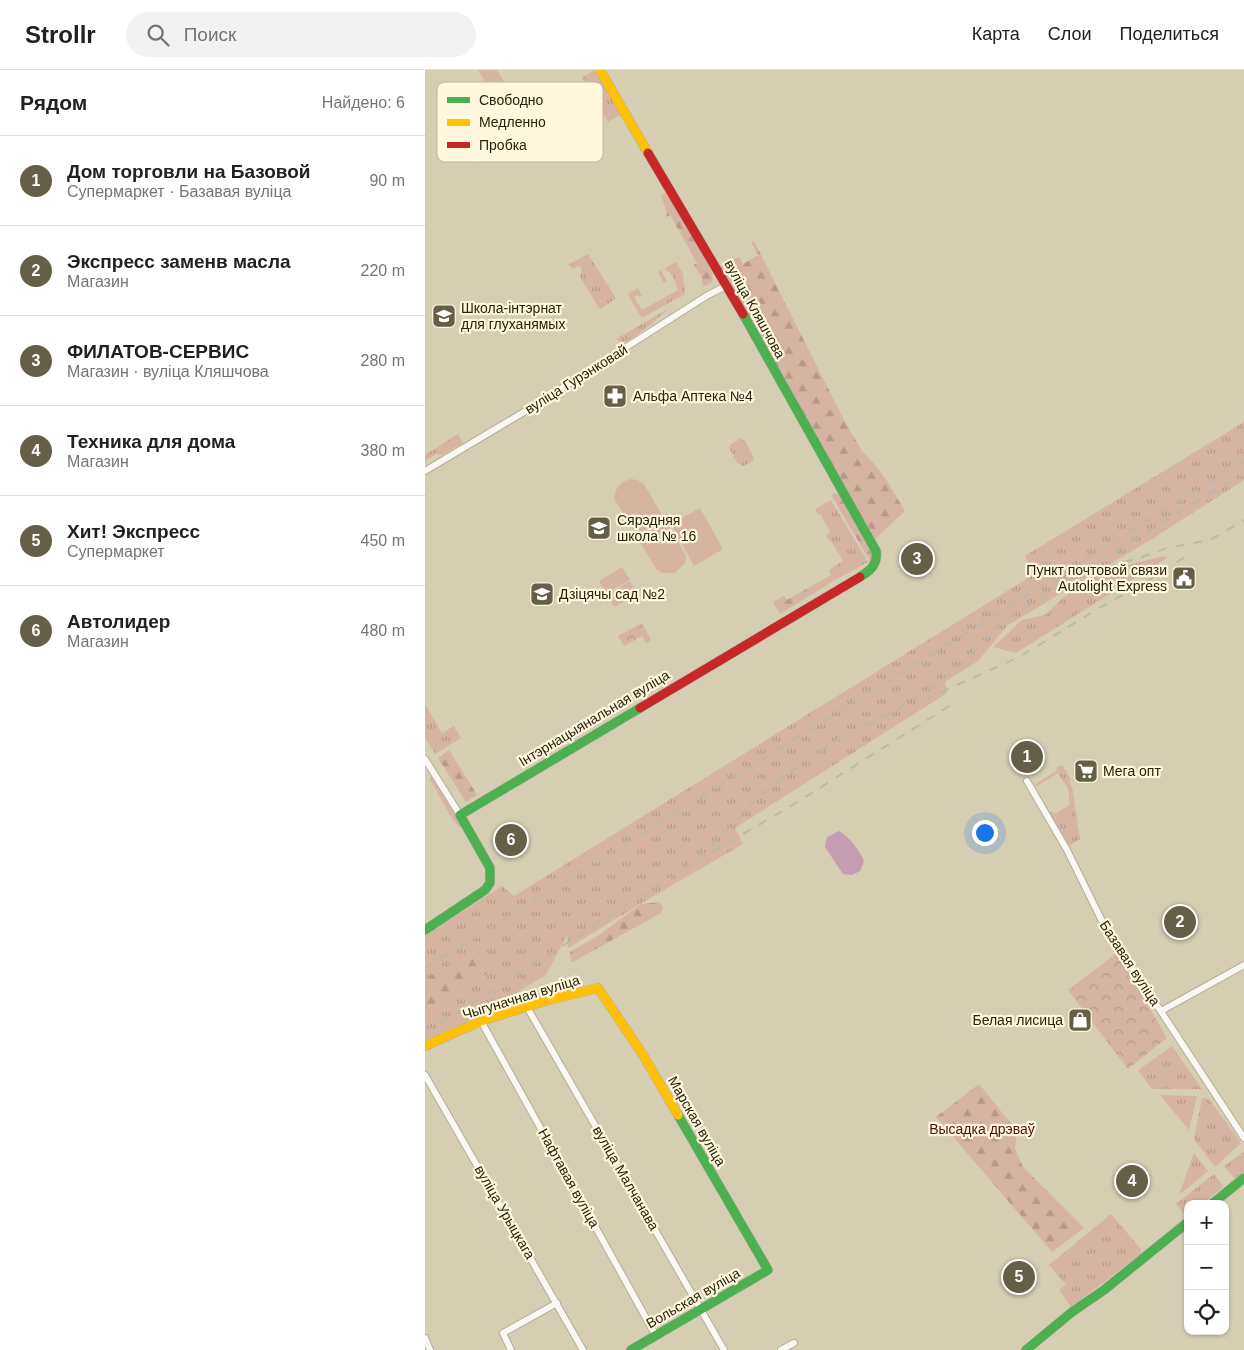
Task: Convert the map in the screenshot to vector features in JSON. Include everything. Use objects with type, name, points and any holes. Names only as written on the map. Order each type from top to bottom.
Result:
[{"type":"street","name":"вуліца Кляшчова","points":[[600,70],[669,186],[876,551],[877,564]]},
{"type":"street","name":"вуліца Гурэнковай","points":[[425,471],[529,409],[708,295],[726,286]]},
{"type":"street","name":"Інтэрнацыянальная вуліца","points":[[460,815],[872,570],[877,564]]},
{"type":"street","points":[[425,759],[491,868],[490,883],[485,890],[425,930]]},
{"type":"street","name":"Базавая вуліца","points":[[1027,781],[1067,850],[1103,923],[1244,1138]]},
{"type":"street","points":[[1161,1011],[1244,965]]},
{"type":"street","name":"Чыгуначная вуліца","points":[[425,1046],[481,1021],[598,988]]},
{"type":"street","name":"Марская вуліца","points":[[598,988],[643,1055],[768,1270]]},
{"type":"street","name":"вуліца Малчанава","points":[[527,1007],[724,1350]]},
{"type":"street","name":"Нафтавая вуліца","points":[[481,1021],[656,1336]]},
{"type":"street","name":"вуліца Урыцкага","points":[[425,1075],[583,1350]]},
{"type":"street","points":[[1218,1200],[1243,1182]]},
{"type":"street","points":[[1025,1350],[1184,1225]]},
{"type":"street","name":"Вольская вуліца","points":[[631,1350],[768,1270]]},
{"type":"street","points":[[511,1350],[503,1333],[557,1303]]},
{"type":"street","points":[[425,1338],[430,1350]]},
{"type":"street","points":[[781,1350],[794,1343]]},
{"type":"green space","points":[[478,70],[497,70],[504,82],[485,82]]},
{"type":"green space","points":[[594,70],[602,82],[584,82],[582,78]]},
{"type":"green space","points":[[603,84],[622,114],[608,122],[603,114]]},
{"type":"green space","points":[[665,193],[668,195],[711,270],[713,280],[703,287],[702,278],[694,265],[697,263],[670,215],[666,217],[667,213],[661,195]]},
{"type":"green space","points":[[754,241],[845,422],[862,451],[887,481],[905,511],[875,539],[746,314],[734,288],[720,267],[739,257],[743,264],[758,255],[751,242]]},
{"type":"green space","points":[[588,254],[616,298],[601,309],[581,279],[582,270],[579,266],[572,269],[569,264]]},
{"type":"green space","points":[[676,262],[683,274],[685,294],[642,318],[628,295],[629,293],[638,288],[642,296],[634,297],[642,310],[678,290],[676,282],[669,271],[667,272],[665,269],[661,271],[667,281],[664,283],[658,272]]},
{"type":"green space","points":[[668,309],[634,337],[622,342],[616,339]]},
{"type":"green space","points":[[1244,422],[1244,480],[1152,539],[1008,625],[978,661],[945,682],[947,693],[735,828],[743,844],[568,948],[567,935],[546,975],[474,1018],[425,1041],[425,936],[502,886],[514,896],[1033,575],[1025,556]]},
{"type":"green space","points":[[458,434],[463,443],[442,455],[436,454],[425,461],[425,455]]},
{"type":"green space","points":[[740,438],[745,441],[754,458],[754,460],[744,466],[738,464],[729,448],[730,445]]},
{"type":"green space","points":[[631,479],[644,484],[686,556],[685,563],[675,573],[662,573],[656,569],[615,500],[618,486]]},
{"type":"green space","points":[[835,493],[840,494],[874,553],[872,564],[831,495]]},
{"type":"green space","points":[[831,500],[868,562],[834,581],[829,570],[843,561],[831,541],[829,541],[826,535],[830,532],[815,509]]},
{"type":"green space","points":[[700,508],[723,549],[694,566],[671,524]]},
{"type":"green space","points":[[1164,556],[1167,558],[1016,653],[993,647],[1022,620],[1045,615],[1064,597],[1103,571]]},
{"type":"green space","points":[[622,567],[630,580],[606,593],[599,581]]},
{"type":"green space","points":[[831,575],[834,581],[780,614],[773,602],[784,596],[787,600]]},
{"type":"green space","points":[[630,581],[638,594],[614,607],[607,595]]},
{"type":"green space","points":[[642,623],[651,640],[646,643],[642,636],[624,646],[618,636]]},
{"type":"green space","points":[[425,704],[442,733],[454,726],[461,738],[435,754],[425,737]]},
{"type":"green space","points":[[449,750],[477,795],[466,802],[438,758]]},
{"type":"green space","points":[[1062,765],[1071,780],[1069,781],[1072,787],[1080,839],[1068,846],[1049,813],[1051,811],[1055,814],[1070,804],[1068,789],[1058,773],[1037,786],[1034,785],[1058,770],[1056,768]]},
{"type":"green space","points":[[432,776],[463,827],[459,827],[453,820],[430,780]]},
{"type":"green space","points":[[659,902],[663,908],[661,913],[571,963],[570,952],[599,935],[641,904]]},
{"type":"green space","points":[[470,951],[488,973],[425,1010],[425,979]]},
{"type":"green space","points":[[1117,953],[1167,1038],[1128,1069],[1068,990]]},
{"type":"green space","points":[[1172,1046],[1202,1089],[1152,1089],[1138,1070]]},
{"type":"green space","name":"Высадка дрэваў","points":[[979,1084],[1017,1131],[1015,1149],[1023,1167],[1084,1228],[1052,1252],[936,1117]]},
{"type":"green space","points":[[1160,1095],[1197,1096],[1189,1130]]},
{"type":"green space","points":[[1202,1098],[1209,1099],[1241,1143],[1215,1167],[1194,1139]]},
{"type":"green space","points":[[1244,1152],[1244,1172],[1235,1179],[1224,1166]]},
{"type":"green space","points":[[1194,1153],[1208,1171],[1179,1195]]},
{"type":"green space","points":[[1214,1174],[1222,1185],[1222,1188],[1207,1200],[1184,1200],[1184,1214],[1176,1204]]},
{"type":"green space","points":[[1111,1214],[1141,1249],[1141,1254],[1071,1307],[1059,1290],[1066,1285],[1049,1265]]},
{"type":"shaded area","points":[[839,831],[854,844],[864,861],[860,871],[852,875],[843,874],[825,847],[827,837]]},
{"type":"railway","points":[[425,968],[1244,461]]},
{"type":"railway","points":[[425,1033],[682,870],[711,847],[761,795],[800,765],[842,737],[885,716],[931,688],[963,663],[989,635],[1010,617],[1244,473]]},
{"type":"railway","points":[[1090,574],[1167,548],[1210,540],[1244,520]]},
{"type":"railway","points":[[924,700],[1021,656],[1185,557]]},
{"type":"railway","points":[[712,852],[791,806],[951,705]]},
{"type":"traffic: fast","points":[[743,314],[876,551],[875,563],[860,577]]},
{"type":"traffic: fast","points":[[425,930],[485,890],[490,883],[490,868],[460,815],[640,708]]},
{"type":"traffic: fast","points":[[631,1350],[768,1270],[678,1115]]},
{"type":"traffic: fast","points":[[1217,1200],[1244,1178]]},
{"type":"traffic: fast","points":[[1026,1350],[1184,1225]]},
{"type":"traffic: slow","points":[[600,70],[648,153]]},
{"type":"traffic: slow","points":[[425,1046],[481,1021],[548,1000],[598,988],[643,1055],[678,1115]]},
{"type":"traffic: jam","points":[[648,153],[743,314]]},
{"type":"traffic: jam","points":[[640,708],[860,577]]},
{"type":"place","name":"Школа-інтэрнат для глуханямых","points":[[444,316]]},
{"type":"place","name":"Альфа Аптека №4","points":[[615,396]]},
{"type":"place","name":"Сярэдняя школа № 16","points":[[599,528]]},
{"type":"place","name":"ФИЛАТОВ-СЕРВИС","points":[[917,559]]},
{"type":"place","name":"Пункт почтовой связи Autolight Express","points":[[1184,578]]},
{"type":"place","name":"Дзіцячы сад №2","points":[[542,594]]},
{"type":"place","name":"Дом торговли на Базовой","points":[[1027,757]]},
{"type":"place","name":"Мега опт","points":[[1086,771]]},
{"type":"place","name":"Автолидер","points":[[511,840]]},
{"type":"place","name":"Экспресс заменв масла","points":[[1180,922]]},
{"type":"place","name":"Белая лисица","points":[[1080,1020]]},
{"type":"place","name":"Техника для дома","points":[[1132,1181]]},
{"type":"place","name":"Хит! Экспресс","points":[[1019,1277]]}]
